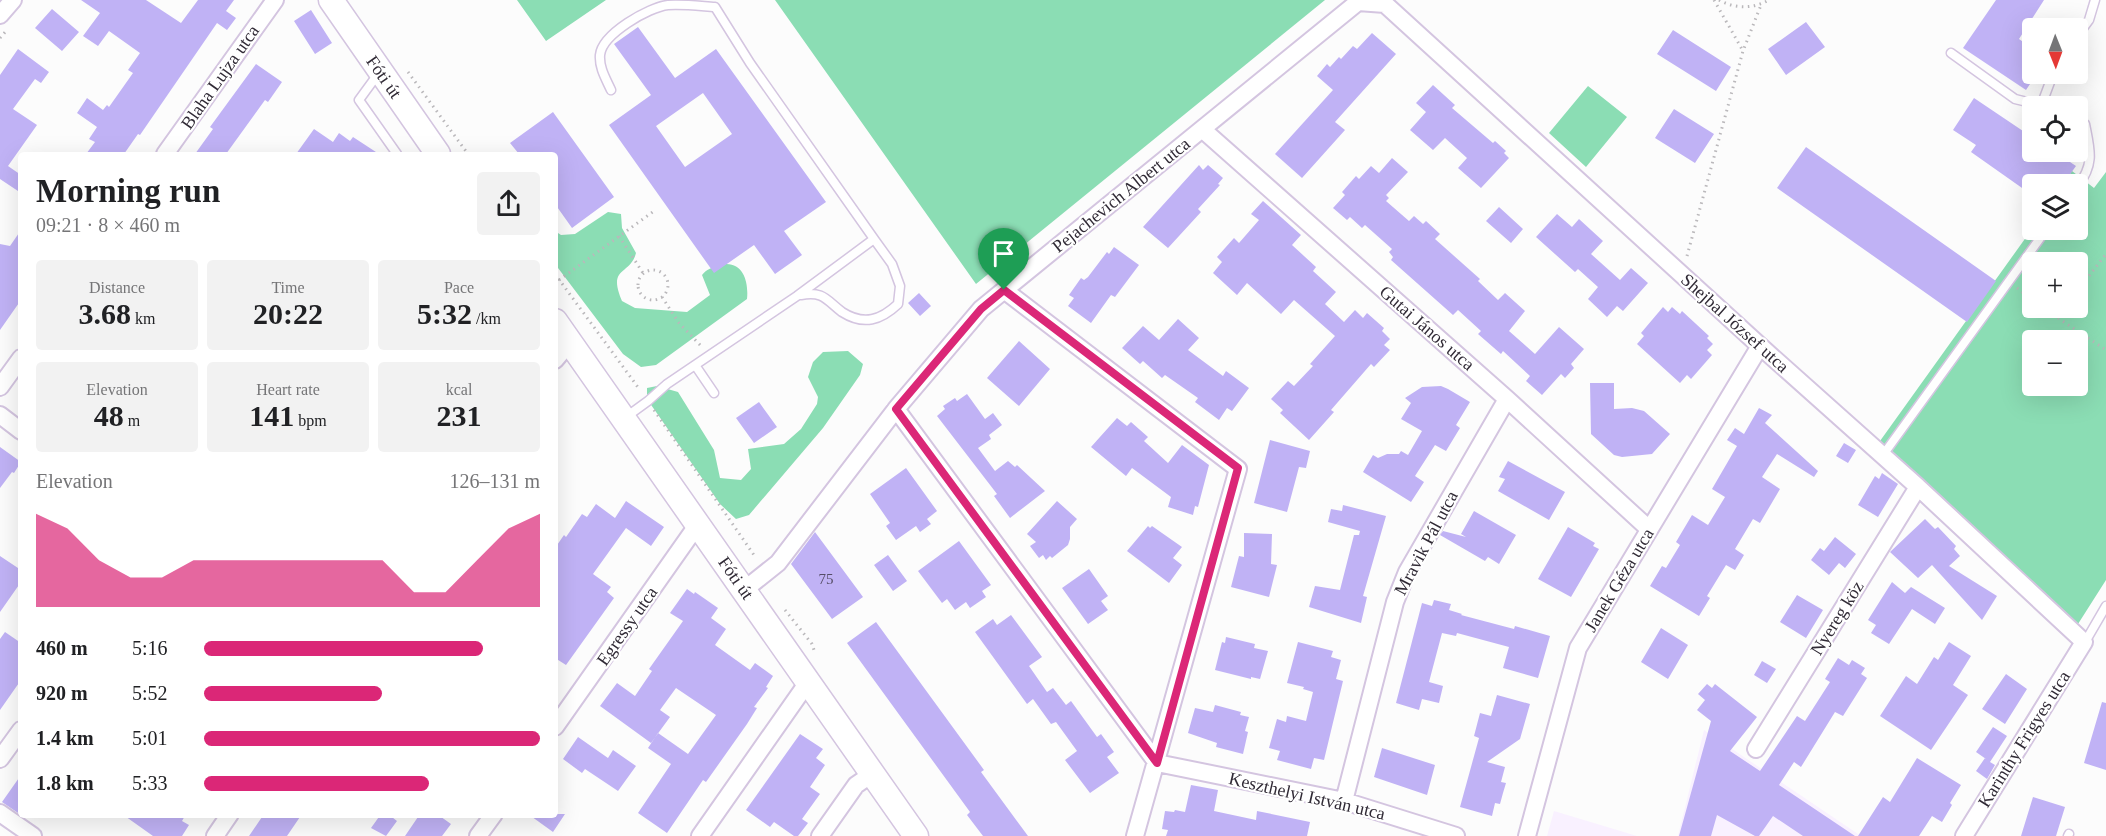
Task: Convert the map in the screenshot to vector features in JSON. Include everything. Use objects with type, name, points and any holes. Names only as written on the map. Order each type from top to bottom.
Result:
[{"type":"main road","name":"Fóti út","points":[[331,0],[435,152]]},
{"type":"main road","name":"Fóti út","points":[[558,334],[562,351],[623,419],[916,836]]},
{"type":"street","points":[[0,15],[13,0]]},
{"type":"street","name":"Blaha Lujza utca","points":[[166,152],[275,0]]},
{"type":"street","name":"Pejachevich Albert utca","points":[[744,590],[778,563],[896,409],[981,309],[1358,2],[1385,4]]},
{"type":"street","name":"Shejbal József utca","points":[[1385,4],[2086,640]]},
{"type":"street","name":"Gutai János utca","points":[[1202,129],[1507,399],[1649,529]]},
{"type":"street","points":[[1004,290],[1238,468],[1135,836]]},
{"type":"street","name":"Janek Géza utca","points":[[1527,836],[1578,648],[1760,346]]},
{"type":"street","points":[[0,387],[18,362]]},
{"type":"street","name":"Mravik Pál utca","points":[[1344,801],[1399,592],[1407,572],[1507,399]]},
{"type":"street","points":[[896,409],[1157,763]]},
{"type":"street","points":[[0,416],[18,428]]},
{"type":"street","name":"Nyereg köz","points":[[1756,749],[1918,487]]},
{"type":"street","name":"Egressy utca","points":[[558,724],[698,524]]},
{"type":"street","name":"Karinthy Frigyes utca","points":[[1964,836],[2086,640]]},
{"type":"street","points":[[700,836],[808,682]]},
{"type":"street","points":[[0,759],[18,733]]},
{"type":"street","name":"Keszthelyi István utca","points":[[1157,763],[1344,801],[1456,836]]},
{"type":"street","points":[[820,836],[856,785],[872,774]]},
{"type":"street","points":[[0,813],[33,836]]},
{"type":"street","points":[[215,836],[227,818]]},
{"type":"street","points":[[478,836],[491,818]]},
{"type":"lane","points":[[2088,21],[2095,0]]},
{"type":"lane","points":[[611,90],[602,70],[600,54],[605,43],[624,23],[666,5],[713,3],[750,63],[892,264],[900,286],[898,304],[885,316],[864,321],[843,312],[829,299],[813,293],[797,296]]},
{"type":"lane","points":[[1951,53],[2015,99],[2022,101]]},
{"type":"lane","points":[[380,72],[359,100],[396,152]]},
{"type":"lane","points":[[2084,174],[2091,157],[2088,140]]},
{"type":"lane","points":[[623,419],[667,384],[797,296],[874,239]]},
{"type":"lane","points":[[1883,455],[2039,240]]},
{"type":"lane","points":[[695,365],[714,393]]},
{"type":"lane","points":[[2086,640],[2106,606]]},
{"type":"path","points":[[1714,0],[1743,51]]},
{"type":"path","points":[[1719,0],[1744,7],[1769,0]]},
{"type":"path","points":[[1683,276],[1743,51],[1761,4]]},
{"type":"path","points":[[405,68],[467,152]]},
{"type":"path","points":[[654,210],[559,280],[648,401],[766,573]]},
{"type":"path","points":[[619,236],[643,273]]},
{"type":"path","points":[[2088,277],[2106,254]]},
{"type":"path","points":[[652,270],[661,272],[667,280],[667,290],[662,297],[653,300],[644,298],[638,290],[638,281],[643,273],[652,270]]},
{"type":"path","points":[[2009,281],[2022,291]]},
{"type":"path","points":[[662,297],[679,322],[710,355]]},
{"type":"path","points":[[2057,318],[2106,350]]},
{"type":"shaded area","points":[[1704,730],[1861,836],[1678,836]]},
{"type":"shaded area","points":[[1554,811],[1637,836],[1547,836]]},
{"type":"green space","points":[[517,0],[606,0],[546,41]]},
{"type":"green space","points":[[775,0],[1325,0],[976,284]]},
{"type":"green space","points":[[1588,86],[1627,117],[1586,167],[1549,133]]},
{"type":"green space","points":[[2106,172],[2106,580],[2078,624],[1880,441],[2024,240],[2088,240],[2088,183],[2094,188]]},
{"type":"green space","points":[[608,212],[621,214],[622,228],[636,253],[633,260],[618,276],[618,290],[622,301],[635,308],[687,312],[710,295],[702,275],[711,268],[727,264],[738,268],[745,278],[747,299],[656,365],[641,367],[623,354],[558,268],[558,233],[561,235],[575,234]]},
{"type":"green space","points":[[848,351],[863,364],[860,375],[823,428],[749,515],[736,519],[720,504],[647,399],[647,388],[657,386],[678,392],[714,450],[720,478],[741,480],[751,469],[748,449],[784,444],[801,429],[817,404],[818,397],[808,377],[813,362],[823,352]]},
{"type":"building","points":[[81,0],[146,0],[181,23],[198,0],[234,0],[226,11],[236,18],[227,30],[217,23],[140,135],[138,134],[125,152],[88,152],[95,142],[89,139],[97,127],[77,113],[87,98],[103,110],[107,105],[109,107],[133,73],[128,70],[140,53],[109,31],[98,46],[83,36],[100,13]]},
{"type":"building","points":[[1996,0],[2044,0],[2032,18],[2022,18],[2022,34],[2019,39],[2022,41],[2022,84],[2030,84],[2026,90],[1963,48]]},
{"type":"building","points":[[52,9],[79,32],[62,51],[35,28]]},
{"type":"building","points":[[311,10],[332,43],[315,54],[294,21]]},
{"type":"building","points":[[1806,22],[1825,47],[1786,75],[1768,49]]},
{"type":"building","points":[[638,27],[675,78],[716,49],[826,202],[784,231],[802,255],[775,274],[754,245],[714,273],[609,125],[651,95],[614,44]],"holes":[[[703,93],[732,134],[685,167],[656,126]]]},
{"type":"building","points":[[1673,30],[1731,67],[1716,91],[1657,54]]},
{"type":"building","points":[[1372,33],[1396,54],[1335,122],[1345,130],[1302,178],[1275,154],[1333,90],[1317,76],[1327,64],[1330,67],[1353,46],[1357,49]]},
{"type":"building","points":[[18,49],[49,72],[41,83],[35,79],[13,109],[37,125],[8,166],[18,173],[18,191],[0,179],[0,75]]},
{"type":"building","points":[[256,64],[282,82],[268,102],[265,100],[227,152],[196,152],[213,129],[210,127]]},
{"type":"building","points":[[1433,85],[1455,105],[1452,108],[1493,143],[1495,141],[1506,151],[1504,153],[1509,158],[1481,188],[1458,168],[1467,158],[1445,138],[1433,150],[1410,130],[1426,112],[1416,103]]},
{"type":"building","points":[[1974,98],[2022,130],[2022,162],[2070,162],[2076,166],[2070,174],[2022,174],[2022,188],[1971,152],[1976,145],[1953,130]]},
{"type":"building","points":[[1674,109],[1714,134],[1695,163],[1655,138]]},
{"type":"building","points":[[553,112],[614,197],[572,228],[558,208],[558,152],[517,152],[510,143]]},
{"type":"building","points":[[314,129],[333,142],[339,133],[350,141],[353,137],[376,152],[297,152]]},
{"type":"building","points":[[1806,147],[1996,281],[1967,322],[1777,188]]},
{"type":"building","points":[[1392,158],[1408,172],[1386,195],[1389,198],[1386,201],[1409,221],[1414,216],[1423,224],[1426,221],[1440,234],[1435,239],[1480,279],[1478,281],[1498,300],[1505,293],[1525,311],[1509,331],[1535,354],[1559,327],[1584,349],[1571,364],[1574,368],[1565,378],[1561,374],[1542,395],[1526,381],[1530,376],[1503,351],[1501,354],[1478,334],[1481,331],[1458,310],[1453,315],[1391,260],[1393,257],[1389,252],[1392,249],[1365,225],[1362,228],[1350,217],[1347,220],[1333,208],[1345,195],[1342,192],[1356,176],[1359,179],[1371,166],[1379,173]]},
{"type":"building","points":[[1199,165],[1203,170],[1208,165],[1223,178],[1218,184],[1220,185],[1198,209],[1201,212],[1168,248],[1143,227]]},
{"type":"building","points":[[1263,201],[1301,235],[1292,245],[1316,267],[1313,271],[1336,292],[1325,304],[1344,322],[1355,310],[1363,318],[1367,313],[1384,328],[1382,331],[1390,339],[1384,345],[1390,350],[1374,367],[1371,364],[1331,410],[1334,412],[1309,440],[1280,413],[1283,410],[1271,399],[1288,381],[1294,386],[1313,366],[1310,364],[1335,336],[1294,300],[1281,314],[1247,283],[1237,295],[1213,273],[1222,262],[1217,257],[1234,238],[1239,243],[1259,220],[1251,214]]},
{"type":"building","points":[[1499,207],[1523,229],[1511,243],[1486,221]]},
{"type":"building","points":[[1557,214],[1572,227],[1579,219],[1603,241],[1591,254],[1620,280],[1631,268],[1648,283],[1623,311],[1617,306],[1607,317],[1588,299],[1598,287],[1578,269],[1575,272],[1536,237]]},
{"type":"building","points":[[18,234],[18,304],[0,330],[0,244],[10,246]]},
{"type":"building","points":[[1114,247],[1139,265],[1115,297],[1111,295],[1091,323],[1068,306],[1074,298],[1069,295],[1081,278],[1084,280],[1088,277],[1107,252],[1109,254]]},
{"type":"building","points":[[919,293],[931,306],[920,316],[908,303]]},
{"type":"building","points":[[1663,307],[1668,312],[1672,307],[1680,314],[1682,311],[1709,336],[1707,338],[1713,344],[1707,350],[1712,355],[1691,379],[1687,375],[1680,383],[1637,344],[1644,336],[1641,333]]},
{"type":"building","points":[[1178,319],[1199,338],[1188,350],[1223,376],[1226,371],[1249,388],[1232,411],[1227,408],[1219,420],[1195,402],[1198,398],[1165,375],[1162,378],[1143,361],[1140,364],[1122,348],[1143,326],[1159,340]]},
{"type":"building","points":[[1019,341],[1050,369],[1019,406],[987,378]]},
{"type":"building","points":[[1590,383],[1614,383],[1614,409],[1632,408],[1644,411],[1670,434],[1652,454],[1622,457],[1614,455],[1591,434]]},
{"type":"building","points":[[1441,386],[1470,402],[1456,425],[1460,428],[1446,451],[1435,445],[1415,476],[1424,482],[1411,502],[1363,472],[1373,455],[1378,458],[1387,454],[1399,454],[1401,451],[1408,455],[1422,431],[1401,419],[1411,403],[1405,398],[1422,387]]},
{"type":"building","points":[[967,394],[985,419],[993,413],[1002,425],[989,435],[991,439],[978,448],[995,471],[1008,461],[1015,467],[1017,465],[1045,491],[1010,518],[994,496],[997,494],[937,416],[945,409],[943,406]]},
{"type":"building","points":[[759,402],[777,427],[754,443],[736,418]]},
{"type":"building","points":[[1759,408],[1772,415],[1765,423],[1818,471],[1814,477],[1777,454],[1762,477],[1780,489],[1760,523],[1753,519],[1735,549],[1744,555],[1735,570],[1726,565],[1707,596],[1710,598],[1699,616],[1650,586],[1662,566],[1666,568],[1680,545],[1676,542],[1692,515],[1708,525],[1725,497],[1712,489],[1737,446],[1727,440],[1735,428],[1744,434]]},
{"type":"building","points":[[1117,418],[1127,426],[1131,422],[1148,437],[1144,441],[1168,463],[1182,445],[1209,465],[1198,507],[1195,506],[1193,515],[1168,507],[1171,497],[1132,468],[1126,476],[1091,447]]},
{"type":"building","points":[[1270,440],[1310,451],[1306,468],[1299,467],[1287,512],[1254,503]]},
{"type":"building","points":[[1844,443],[1856,450],[1848,463],[1836,456]]},
{"type":"building","points":[[0,447],[18,460],[18,467],[0,488]]},
{"type":"building","points":[[1508,461],[1565,492],[1549,520],[1498,491],[1505,479],[1499,477]]},
{"type":"building","points":[[906,468],[937,511],[927,519],[931,524],[920,532],[916,526],[896,540],[886,526],[890,523],[870,494]]},
{"type":"building","points":[[1882,473],[1898,484],[1878,517],[1858,505],[1875,476],[1879,479]]},
{"type":"building","points":[[626,501],[664,527],[651,546],[626,528],[593,574],[611,587],[607,592],[614,598],[566,665],[558,660],[558,544],[564,535],[566,537],[582,514],[587,517],[596,504],[615,518]]},
{"type":"building","points":[[1057,501],[1077,519],[1070,527],[1068,545],[1046,560],[1043,555],[1039,558],[1030,546],[1036,542],[1027,534]]},
{"type":"building","points":[[1343,505],[1386,516],[1363,596],[1367,597],[1361,623],[1309,607],[1315,586],[1340,590],[1354,535],[1359,535],[1360,531],[1328,522],[1331,509],[1342,511]]},
{"type":"building","points":[[1474,511],[1516,535],[1499,564],[1488,557],[1485,561],[1440,535],[1443,531],[1466,537],[1461,534]]},
{"type":"building","points":[[1925,519],[1935,529],[1938,527],[1956,546],[1954,549],[1960,556],[1949,566],[1997,596],[1982,620],[1932,565],[1918,578],[1890,552]]},
{"type":"building","points":[[1148,526],[1150,528],[1152,526],[1182,547],[1173,558],[1182,565],[1169,583],[1127,551]]},
{"type":"building","points":[[1568,527],[1595,543],[1593,546],[1599,549],[1571,597],[1538,579]]},
{"type":"building","points":[[815,532],[863,597],[832,619],[791,564]]},
{"type":"building","points":[[1244,533],[1272,534],[1271,564],[1277,565],[1269,597],[1231,587],[1239,556],[1244,557]]},
{"type":"building","points":[[1835,537],[1856,554],[1845,568],[1839,563],[1829,575],[1811,560],[1820,548],[1824,551]]},
{"type":"building","points":[[959,541],[991,585],[982,591],[986,597],[970,608],[966,602],[955,610],[947,599],[942,603],[918,571]]},
{"type":"building","points":[[888,555],[907,581],[893,591],[874,565]]},
{"type":"building","points":[[0,556],[18,568],[18,586],[0,612]]},
{"type":"building","points":[[1089,569],[1108,596],[1101,601],[1108,610],[1088,624],[1062,588]]},
{"type":"building","points":[[1892,582],[1905,593],[1911,587],[1945,608],[1935,624],[1912,609],[1889,644],[1871,633],[1876,625],[1868,620]]},
{"type":"building","points":[[687,589],[718,608],[711,618],[726,629],[715,645],[750,670],[755,663],[773,676],[766,687],[768,688],[754,707],[757,708],[747,724],[706,782],[703,780],[667,833],[638,813],[671,764],[648,748],[655,738],[651,743],[600,706],[617,683],[635,696],[652,671],[649,669],[683,621],[670,613]],"holes":[[[676,688],[716,715],[688,754],[658,733],[670,717],[660,710]]]},
{"type":"building","points":[[1797,595],[1823,610],[1806,638],[1780,622]]},
{"type":"building","points":[[1434,600],[1451,604],[1449,610],[1461,615],[1550,636],[1538,678],[1503,668],[1509,647],[1457,633],[1456,636],[1442,633],[1429,682],[1443,686],[1439,703],[1422,699],[1419,710],[1396,703],[1422,603],[1432,606]]},
{"type":"building","points":[[1011,615],[1042,657],[1029,666],[1047,692],[1053,688],[1066,705],[1071,701],[1097,737],[1101,734],[1114,752],[1107,757],[1119,773],[1090,793],[1065,760],[1077,751],[1056,722],[1051,724],[1033,699],[1027,704],[975,632],[993,619],[997,625]]},
{"type":"building","points":[[876,622],[984,770],[981,772],[1028,836],[983,836],[967,815],[970,812],[847,643]]},
{"type":"building","points":[[1661,628],[1688,645],[1668,679],[1641,662]]},
{"type":"building","points":[[5,632],[18,641],[18,684],[0,710],[0,639]]},
{"type":"building","points":[[1226,637],[1255,644],[1254,648],[1268,651],[1260,679],[1215,670],[1222,642],[1225,643]]},
{"type":"building","points":[[1298,642],[1333,651],[1331,657],[1341,660],[1336,679],[1343,681],[1324,760],[1314,758],[1311,769],[1277,760],[1280,751],[1269,748],[1277,719],[1286,722],[1287,716],[1306,721],[1313,692],[1287,683]]},
{"type":"building","points":[[1949,642],[1971,656],[1953,685],[1968,695],[1931,750],[1880,716],[1906,676],[1917,684],[1934,657],[1938,660]]},
{"type":"building","points":[[1838,658],[1849,665],[1852,660],[1865,668],[1861,674],[1867,678],[1843,716],[1835,712],[1801,767],[1794,762],[1779,785],[1855,836],[1803,836],[1773,816],[1759,836],[1755,836],[1717,815],[1711,836],[1679,836],[1711,721],[1697,710],[1705,700],[1698,694],[1707,684],[1712,688],[1715,684],[1757,717],[1730,751],[1760,771],[1797,716],[1805,721],[1830,682],[1825,679]]},
{"type":"building","points":[[1762,661],[1776,669],[1767,683],[1754,675]]},
{"type":"building","points":[[2006,674],[2027,689],[2005,724],[1982,709]]},
{"type":"building","points":[[1497,695],[1530,704],[1520,739],[1487,762],[1505,767],[1501,782],[1506,783],[1500,804],[1495,803],[1492,816],[1460,807],[1479,738],[1474,736],[1480,713],[1491,716]]},
{"type":"building","points":[[2102,702],[2106,703],[2106,770],[2084,763]]},
{"type":"building","points":[[1215,705],[1241,712],[1240,715],[1249,717],[1243,754],[1216,747],[1217,743],[1188,733],[1195,708],[1213,712]]},
{"type":"building","points":[[1993,727],[2007,736],[1990,762],[1995,765],[1987,779],[1976,771],[1985,758],[1976,752]]},
{"type":"building","points":[[800,734],[823,749],[816,758],[825,765],[810,787],[820,794],[802,819],[808,823],[798,836],[794,836],[774,822],[770,827],[746,810]]},
{"type":"building","points":[[578,737],[608,758],[613,750],[636,766],[618,791],[585,769],[582,773],[563,759]]},
{"type":"building","points":[[1382,748],[1435,765],[1427,795],[1374,777]]},
{"type":"building","points":[[1917,758],[1961,785],[1942,822],[1932,816],[1919,836],[1858,836],[1883,797],[1890,802]]},
{"type":"building","points":[[18,779],[18,813],[2,802]]},
{"type":"building","points":[[1191,785],[1218,790],[1214,811],[1256,820],[1257,811],[1310,822],[1307,836],[1166,836],[1168,830],[1162,829],[1165,811],[1185,812]]},
{"type":"building","points":[[2033,797],[2065,807],[2056,836],[2021,836]]},
{"type":"building","points":[[558,814],[565,814],[553,832],[534,818],[558,818]]},
{"type":"building","points":[[128,818],[184,818],[182,821],[189,825],[182,836],[153,836]]},
{"type":"building","points":[[261,818],[299,818],[287,836],[249,836]]},
{"type":"building","points":[[378,818],[393,818],[397,821],[386,836],[371,828]]},
{"type":"building","points":[[417,818],[443,818],[451,824],[442,836],[405,836]]},
{"type":"route","points":[[1004,290],[1238,468],[1157,763],[896,409],[981,309],[1004,290]]}]
